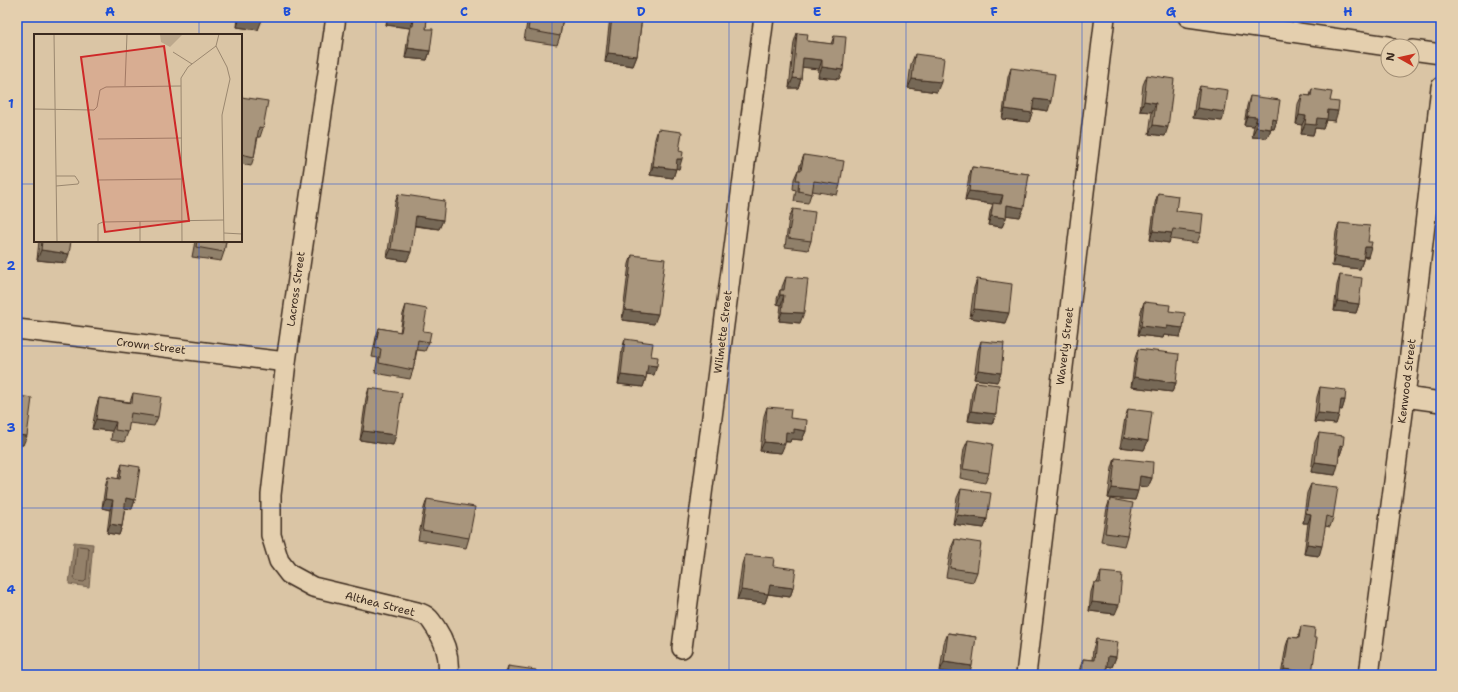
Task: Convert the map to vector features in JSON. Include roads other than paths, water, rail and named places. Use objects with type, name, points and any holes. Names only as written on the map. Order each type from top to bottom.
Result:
[{"type":"street","name":"Lacross Street","points":[[279,561],[271,535],[271,495],[286,362],[336,17]]},
{"type":"street","name":"Wilmette Street","points":[[682,648],[764,17]]},
{"type":"street","name":"Waverly Street","points":[[1026,675],[1105,17]]},
{"type":"street","points":[[1188,17],[1380,45]]},
{"type":"street","points":[[1420,51],[1441,54]]},
{"type":"street","name":"Kenwood Street","points":[[1370,675],[1406,397],[1441,88]]},
{"type":"street","name":"Crown Street","points":[[17,329],[286,362]]},
{"type":"street","points":[[1406,397],[1441,402]]},
{"type":"street","name":"Althea Street","points":[[279,561],[289,574],[313,587],[417,612],[426,616],[441,635],[446,648],[449,665],[448,675]]},
{"type":"water","points":[[74,542],[93,544],[89,587],[69,584]]}]
